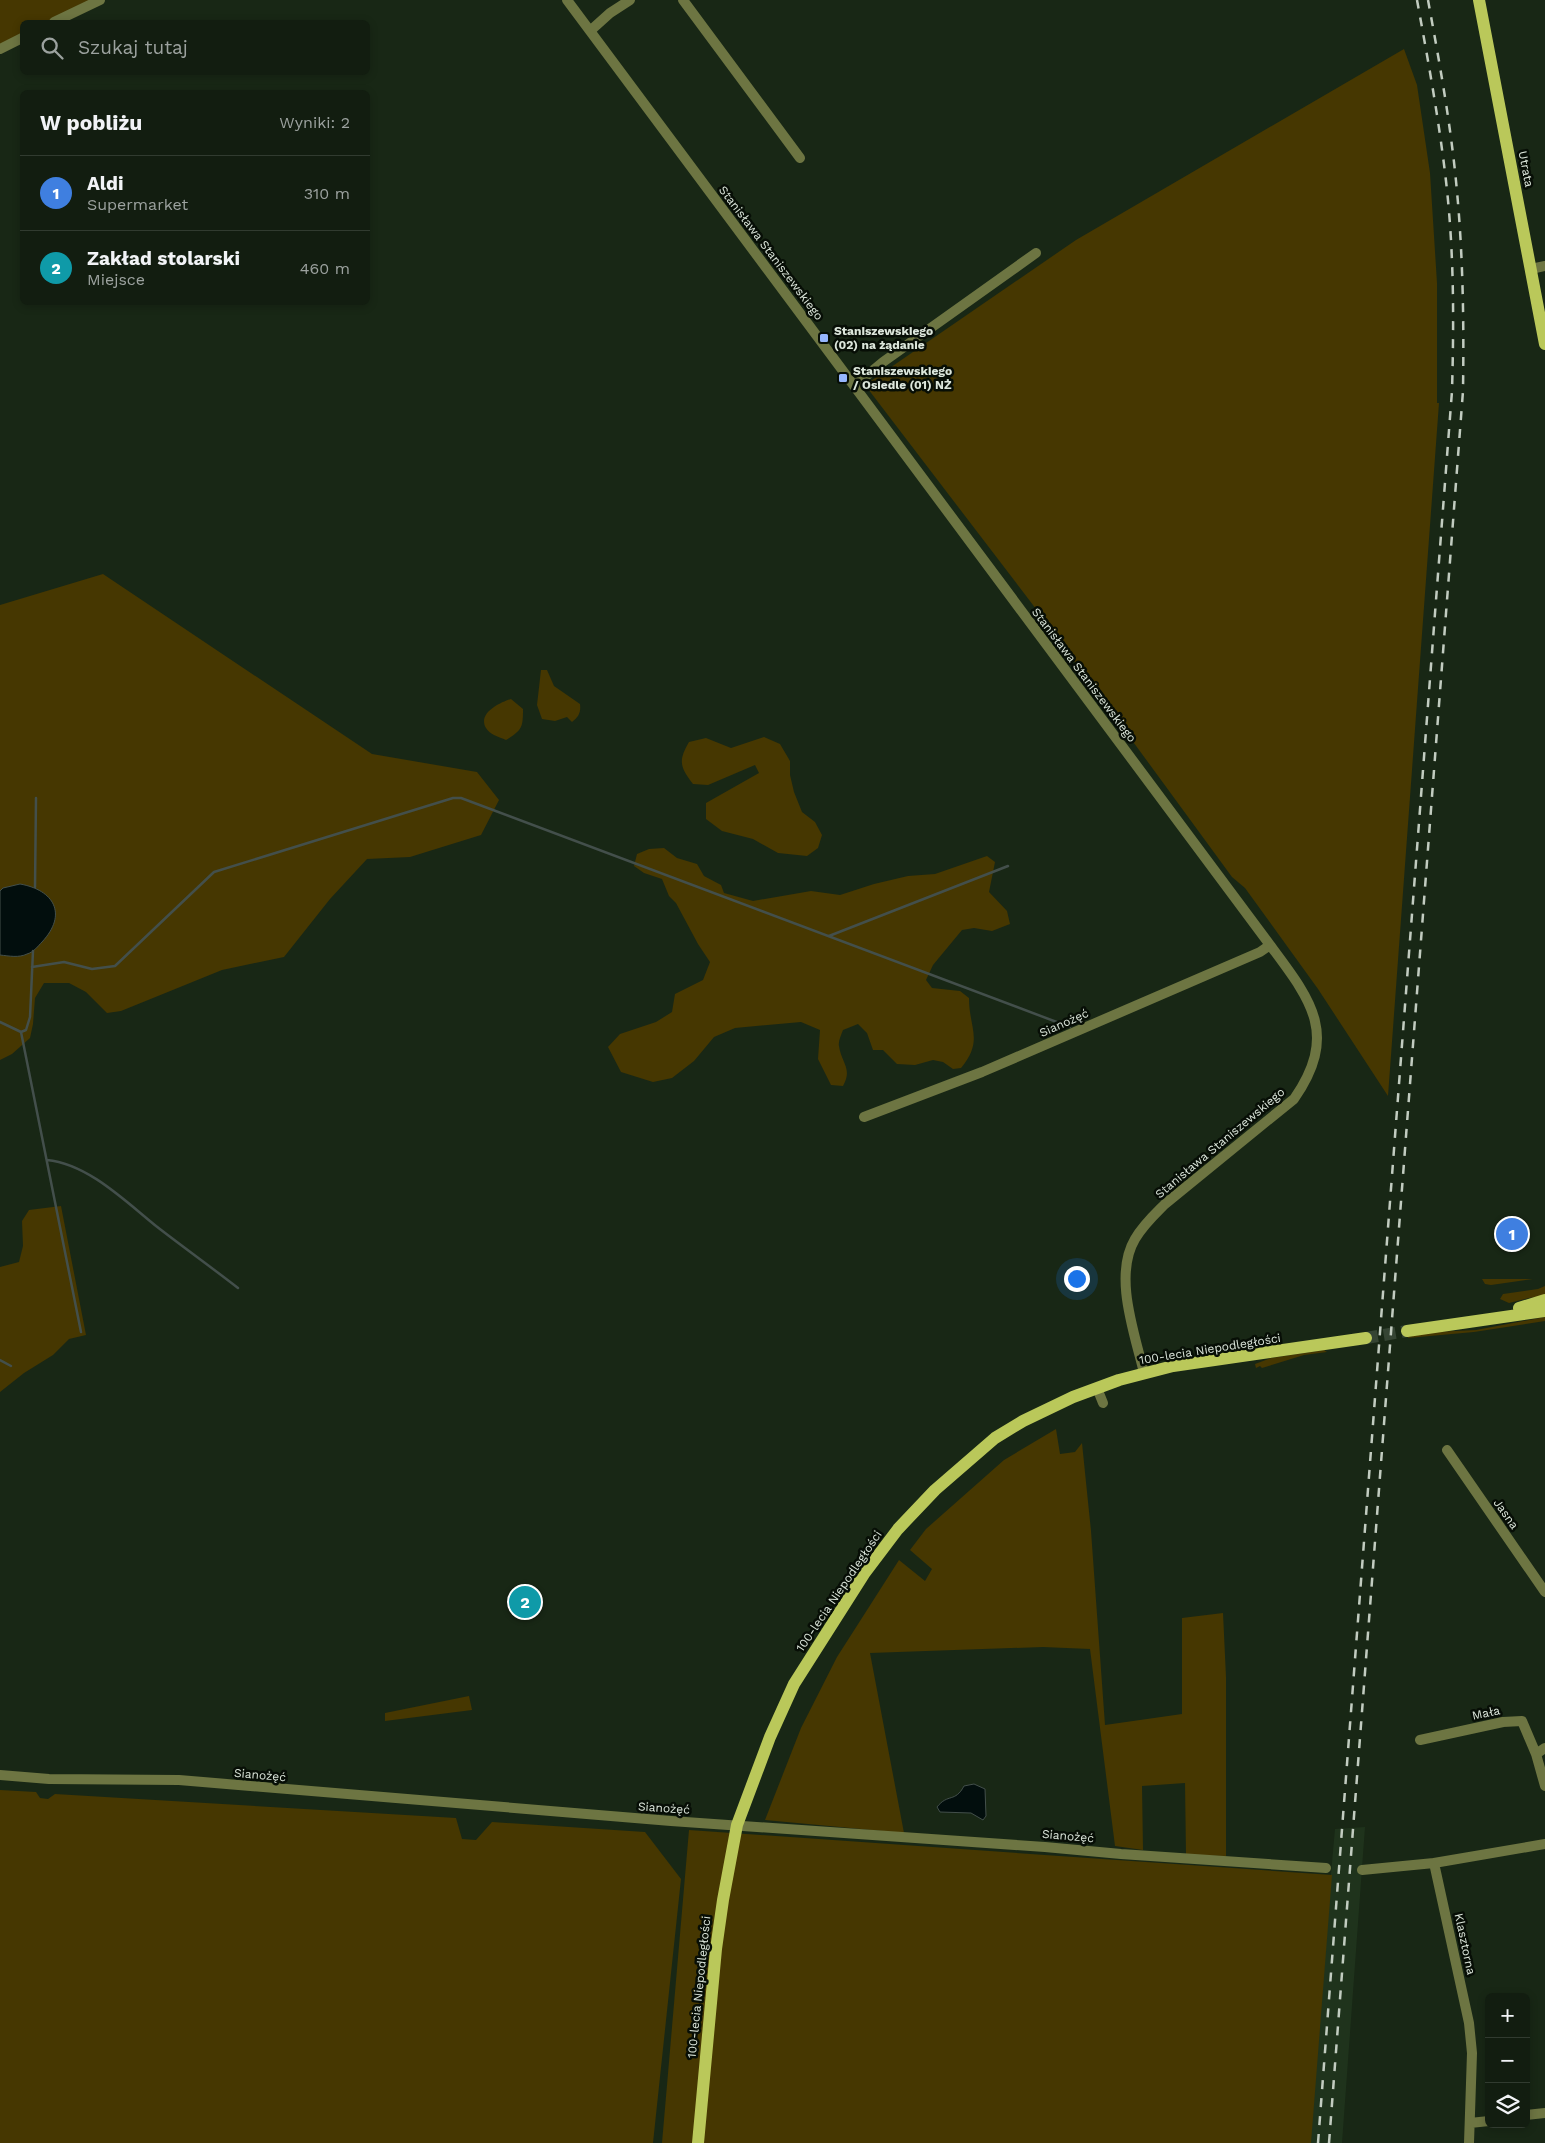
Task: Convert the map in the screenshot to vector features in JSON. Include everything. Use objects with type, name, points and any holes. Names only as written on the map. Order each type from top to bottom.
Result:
[{"type":"main road","name":"Utrata","points":[[1479,0],[1545,344]]},
{"type":"main road","points":[[1468,1322],[1545,1300]]},
{"type":"main road","points":[[1406,1331],[1545,1311]]},
{"type":"main road","name":"100-lecia Niepodległości","points":[[698,2143],[717,1940],[737,1826],[770,1737],[794,1684],[888,1541],[935,1490],[996,1438],[1051,1407],[1097,1388],[1173,1366],[1366,1338]]},
{"type":"street","points":[[58,20],[100,0]]},
{"type":"street","name":"Stanisława Staniszewskiego","points":[[567,0],[1270,945],[1296,982],[1311,1008],[1317,1042],[1312,1069],[1308,1080],[1294,1099],[1166,1204],[1147,1221],[1134,1241],[1125,1272],[1128,1300],[1144,1373]]},
{"type":"street","points":[[590,31],[610,13],[630,0]]},
{"type":"street","points":[[683,0],[800,158]]},
{"type":"street","points":[[0,49],[20,39]]},
{"type":"street","points":[[854,386],[883,362],[1036,253]]},
{"type":"street","points":[[1531,268],[1545,266]]},
{"type":"street","name":"Sianożęć","points":[[864,1117],[982,1072],[1260,952],[1270,945]]},
{"type":"street","points":[[1097,1388],[1103,1403]]},
{"type":"street","name":"Jasna","points":[[1447,1450],[1545,1592]]},
{"type":"street","name":"Mała","points":[[1420,1740],[1503,1722],[1522,1721],[1540,1751]]},
{"type":"street","points":[[1540,1751],[1545,1786]]},
{"type":"street","name":"Sianożęć","points":[[0,1775],[49,1779],[179,1780],[476,1806],[1326,1868]]},
{"type":"street","points":[[1362,1870],[1434,1863],[1545,1844]]},
{"type":"street","name":"Klasztorna","points":[[1434,1863],[1469,2023],[1472,2053],[1470,2143]]},
{"type":"street","points":[[1530,2115],[1545,2113]]},
{"type":"street","points":[[1470,2123],[1485,2121]]},
{"type":"shaded area","points":[[0,0],[100,0],[58,20],[20,20],[20,39],[0,49]]},
{"type":"shaded area","points":[[1404,49],[1417,85],[1430,173],[1437,283],[1437,403],[1439,403],[1388,1096],[1318,989],[1245,888],[1232,877],[1033,605],[865,385],[1076,240]]},
{"type":"shaded area","points":[[103,574],[372,754],[477,772],[499,800],[481,835],[410,857],[367,859],[330,899],[284,957],[222,970],[121,1011],[107,1013],[86,992],[69,983],[44,983],[35,998],[30,1038],[12,1054],[0,1060],[0,605]]},
{"type":"shaded area","points":[[541,670],[547,670],[554,686],[580,704],[579,714],[572,722],[567,717],[555,721],[542,719],[537,705]]},
{"type":"shaded area","points":[[511,699],[523,709],[523,720],[518,731],[506,740],[489,732],[484,723],[487,713],[491,709]]},
{"type":"shaded area","points":[[764,737],[780,744],[790,761],[790,775],[794,792],[802,812],[815,822],[822,835],[818,848],[807,856],[778,853],[753,839],[722,831],[706,819],[706,803],[759,773],[755,765],[708,785],[693,784],[683,768],[683,754],[689,742],[706,738],[731,748]]},
{"type":"shaded area","points":[[664,848],[677,858],[697,864],[704,876],[721,885],[724,893],[753,901],[811,891],[840,895],[908,876],[935,874],[987,856],[995,862],[989,892],[1007,911],[1010,924],[992,931],[974,928],[962,930],[933,965],[926,980],[932,988],[960,991],[969,998],[974,1042],[968,1058],[961,1068],[953,1069],[943,1062],[933,1060],[915,1065],[897,1064],[883,1050],[873,1050],[867,1033],[858,1024],[843,1030],[839,1040],[840,1052],[847,1070],[846,1080],[843,1086],[831,1085],[818,1059],[820,1030],[801,1022],[735,1028],[714,1037],[694,1061],[672,1078],[653,1082],[621,1072],[608,1047],[620,1034],[656,1022],[672,1012],[675,994],[703,980],[710,962],[676,903],[669,896],[662,879],[644,873],[634,866],[637,854],[649,849]]},
{"type":"shaded area","points":[[20,884],[32,887],[49,898],[54,905],[54,922],[50,932],[32,952],[17,956],[0,955],[0,891],[3,888]]},
{"type":"shaded area","points":[[61,1206],[86,1335],[69,1339],[53,1355],[24,1373],[0,1392],[0,1267],[19,1262],[23,1246],[22,1221],[29,1210]]},
{"type":"shaded area","points":[[1482,1279],[1533,1279],[1491,1285],[1485,1284]]},
{"type":"shaded area","points":[[1545,1286],[1545,1296],[1509,1303],[1500,1299],[1503,1294],[1538,1289]]},
{"type":"shaded area","points":[[1545,1317],[1545,1321],[1474,1332],[1408,1338],[1433,1332],[1476,1330]]},
{"type":"shaded area","points":[[1324,1350],[1327,1352],[1304,1355],[1262,1368],[1260,1366],[1256,1368],[1255,1364],[1271,1358]]},
{"type":"shaded area","points":[[1056,1429],[1060,1454],[1075,1452],[1082,1443],[1091,1531],[1105,1725],[1182,1714],[1182,1618],[1223,1613],[1226,1677],[1226,1856],[1186,1855],[1185,1783],[1142,1786],[1143,1850],[1115,1846],[1090,1649],[1043,1647],[870,1653],[904,1833],[765,1820],[801,1728],[837,1657],[899,1560],[925,1581],[932,1569],[910,1550],[926,1529],[1004,1460]]},
{"type":"shaded area","points":[[469,1696],[472,1710],[385,1721],[385,1713]]},
{"type":"shaded area","points":[[974,1784],[985,1789],[986,1816],[983,1820],[971,1813],[940,1812],[937,1807],[941,1803],[958,1794],[964,1786]]},
{"type":"shaded area","points":[[0,1790],[36,1792],[40,1798],[48,1799],[55,1794],[456,1818],[462,1839],[476,1840],[492,1822],[645,1832],[681,1879],[653,2143],[0,2143]]},
{"type":"shaded area","points":[[1365,1827],[1342,2143],[1307,2143],[1335,1829]]},
{"type":"shaded area","points":[[689,1830],[1332,1875],[1311,2143],[662,2143]]},
{"type":"waterway","points":[[35,887],[36,798]]},
{"type":"waterway","points":[[32,967],[64,962],[92,969],[115,966],[214,872],[453,798],[461,798],[1070,1027]]},
{"type":"waterway","points":[[829,936],[1008,866]]},
{"type":"waterway","points":[[0,1022],[21,1032],[26,1030],[30,1017],[33,951]]},
{"type":"waterway","points":[[21,1032],[81,1332]]},
{"type":"waterway","points":[[47,1160],[77,1168],[105,1185],[238,1288]]},
{"type":"waterway","points":[[0,1360],[11,1366]]},
{"type":"tunnel","points":[[1366,1338],[1407,1331]]},
{"type":"railway","points":[[1318,2143],[1452,391],[1453,286],[1449,207],[1437,113],[1417,0]]},
{"type":"railway","points":[[1329,2143],[1463,391],[1460,234],[1454,158],[1428,0]]},
{"type":"place","name":"Staniszewskiego (02) na żądanie","points":[[824,338]]},
{"type":"place","name":"Staniszewskiego / Osiedle (01) NŻ","points":[[843,378]]},
{"type":"place","name":"Aldi","points":[[1512,1234]]},
{"type":"place","name":"Zakład stolarski","points":[[525,1602]]}]
